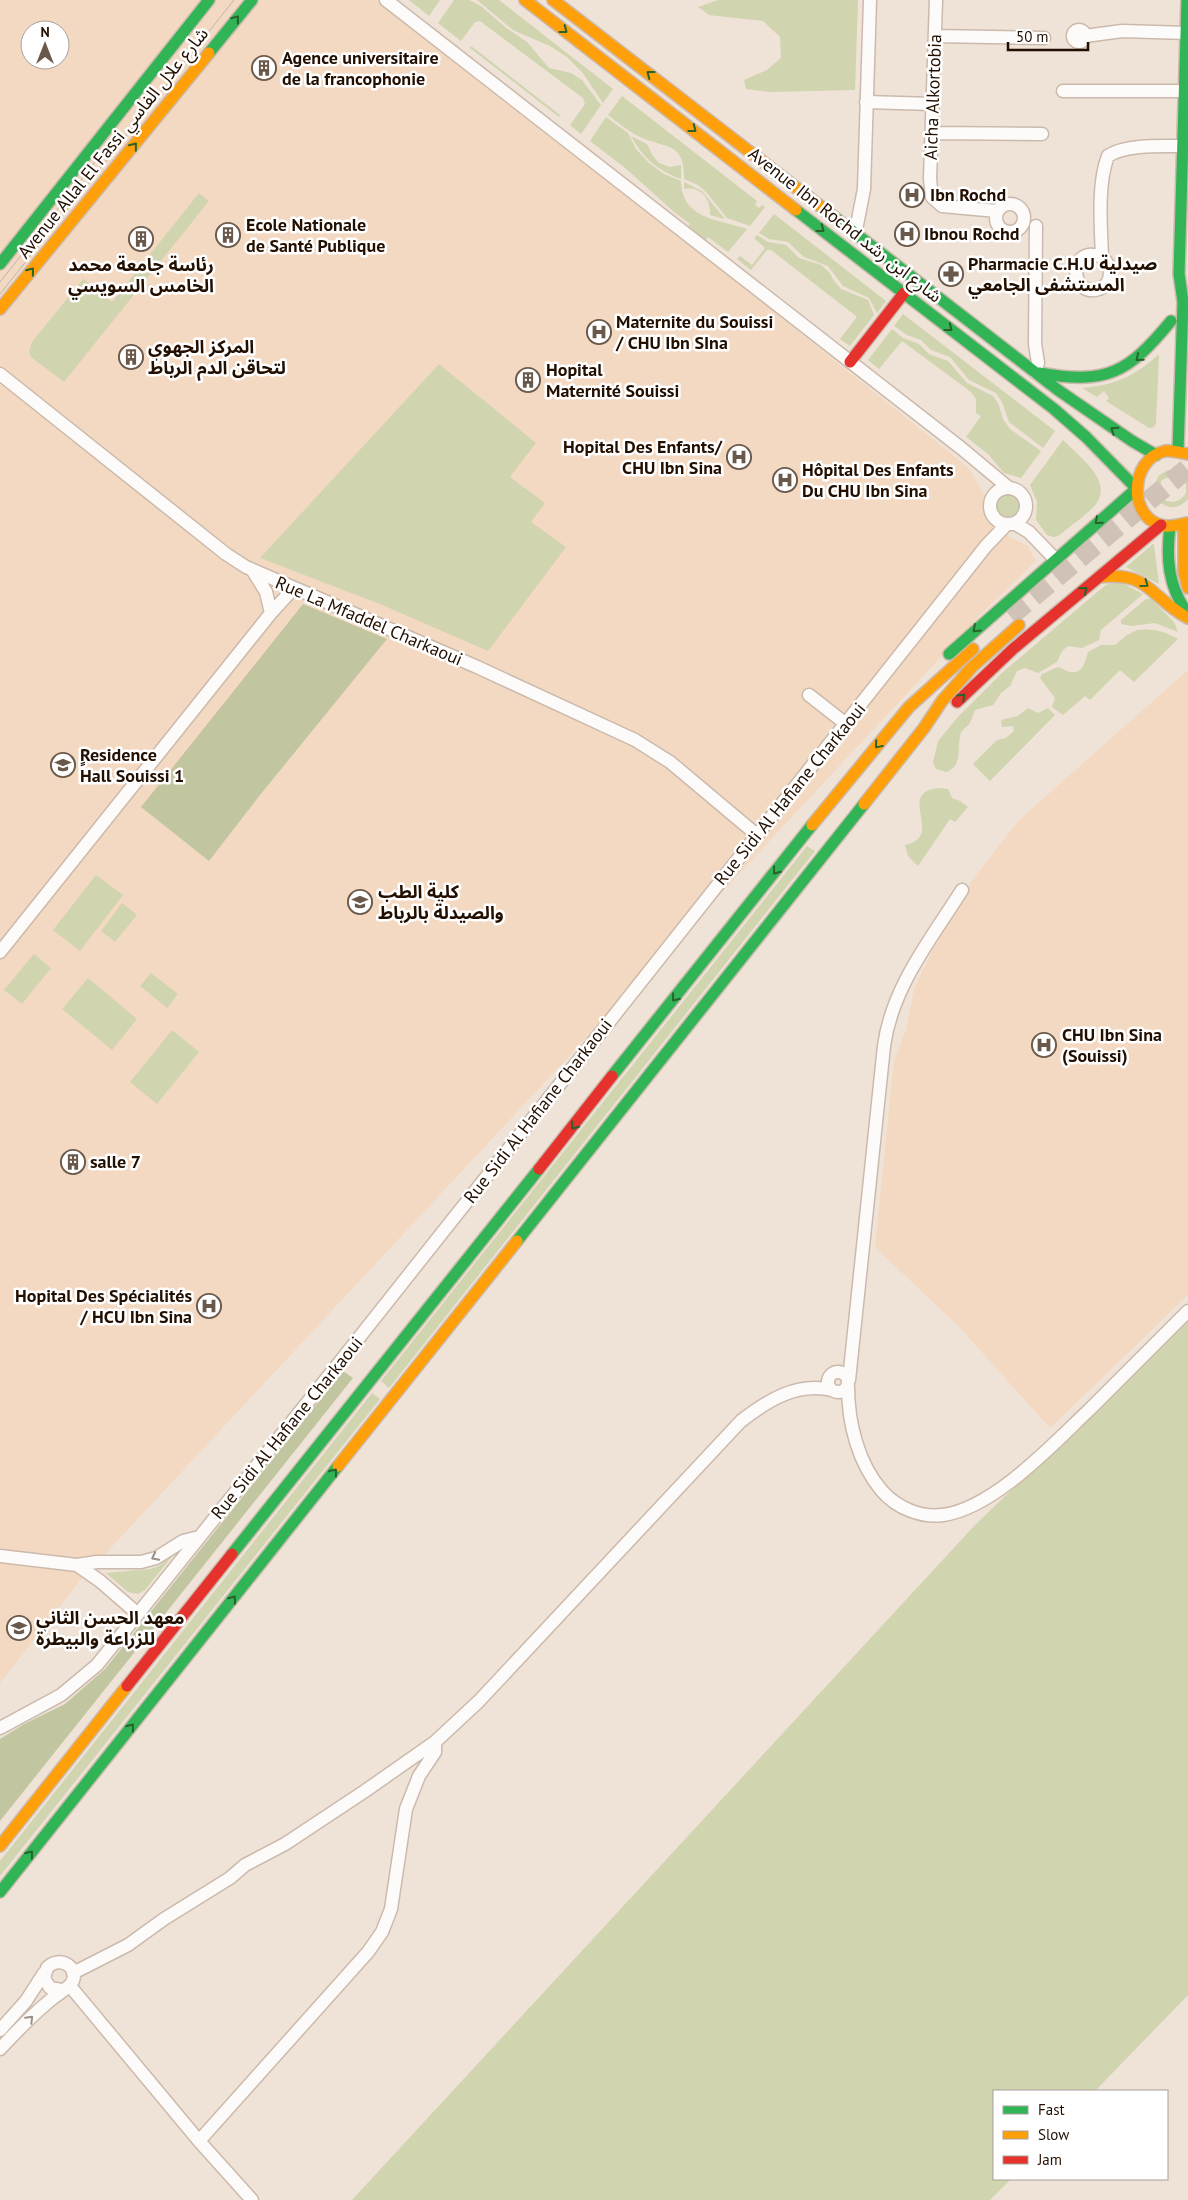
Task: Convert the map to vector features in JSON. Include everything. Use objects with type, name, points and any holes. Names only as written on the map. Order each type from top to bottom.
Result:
[{"type":"main road","name":"Avenue Allal El Fassi شارع علال الفاسي","points":[[0,264],[209,0]]},
{"type":"main road","name":"Avenue Allal El Fassi شارع علال الفاسي","points":[[0,309],[252,0]]},
{"type":"main road","name":"Avenue Ibn Rochd شارع ابن رشد","points":[[525,0],[1054,409],[1092,443],[1135,488]]},
{"type":"main road","name":"Avenue Ibn Rochd شارع ابن رشد","points":[[553,0],[855,235],[1082,407],[1132,441],[1163,450]]},
{"type":"main road","points":[[1188,0],[1179,274],[1183,311],[1185,452],[1163,450],[1144,465],[1136,479],[1135,488],[1136,499],[1145,515],[1166,525],[1186,524],[1184,572],[1188,588]]},
{"type":"main road","points":[[1169,360],[1173,292],[1179,274]]},
{"type":"main road","points":[[850,362],[904,293]]},
{"type":"main road","points":[[1183,311],[1188,331]]},
{"type":"main road","points":[[1035,372],[1082,380],[1115,373],[1142,355],[1170,321]]},
{"type":"main road","points":[[1167,424],[1168,398]]},
{"type":"main road","points":[[909,707],[920,687],[942,661],[1135,488]]},
{"type":"main road","points":[[924,728],[950,708],[1013,649],[1099,577],[1166,525]]},
{"type":"main road","points":[[1166,525],[1171,582],[1179,602],[1188,614]]},
{"type":"main road","points":[[1099,577],[1118,574],[1139,579],[1172,609],[1188,618]]},
{"type":"main road","points":[[0,1892],[924,728],[942,701],[972,667],[1019,625]]},
{"type":"main road","points":[[0,1846],[848,780],[909,707],[982,641]]},
{"type":"street","points":[[386,0],[961,448],[1009,488],[1017,491],[1023,497],[1026,506],[1024,514],[1033,536]]},
{"type":"street","points":[[855,235],[864,189],[870,0]]},
{"type":"street","name":"Aicha Alkortobia","points":[[936,0],[930,193],[936,202],[942,206],[997,211]]},
{"type":"street","points":[[1085,36],[1122,30],[1187,33]]},
{"type":"street","points":[[934,36],[1044,38]]},
{"type":"street","points":[[1063,91],[1186,90]]},
{"type":"street","points":[[866,102],[933,104]]},
{"type":"street","points":[[932,133],[1042,134]]},
{"type":"street","points":[[1102,257],[1103,174],[1108,156],[1117,151],[1132,148],[1183,146]]},
{"type":"street","points":[[1035,372],[1038,363],[1035,344],[1036,226]]},
{"type":"street","name":"Rue La Mfaddel Charkaoui","points":[[0,374],[226,554],[253,571],[475,666],[635,740],[670,762],[758,835]]},
{"type":"street","points":[[986,470],[992,497],[990,505],[993,517],[992,532],[987,545]]},
{"type":"street","points":[[992,497],[1001,490],[1009,488]]},
{"type":"street","points":[[1011,524],[1024,514]]},
{"type":"street","points":[[993,517],[1000,522],[1011,524],[1033,536],[1055,559]]},
{"type":"street","name":"Rue Sidi Al Hafiane Charkaoui","points":[[0,1556],[77,1565],[149,1561],[176,1544],[199,1537],[987,545],[1011,524]]},
{"type":"street","points":[[253,571],[266,592],[271,613]]},
{"type":"street","points":[[0,952],[293,588]]},
{"type":"street","points":[[810,695],[846,724]]},
{"type":"street","points":[[962,890],[907,976],[896,998],[888,1021],[852,1345],[838,1384],[850,1412],[860,1455],[877,1485],[888,1498],[908,1510],[921,1514],[944,1515],[973,1505],[995,1492],[1026,1468],[1086,1413],[1188,1311]]},
{"type":"street","points":[[838,1384],[852,1345]]},
{"type":"street","points":[[44,1973],[48,1986],[53,1989],[68,1983],[230,1878],[245,1865],[285,1844],[325,1818],[435,1742],[479,1701],[726,1434],[758,1408],[794,1390],[838,1384]]},
{"type":"street","points":[[0,1728],[48,1703],[74,1686],[96,1665],[199,1537]]},
{"type":"street","points":[[77,1565],[100,1581],[138,1614]]},
{"type":"street","points":[[198,2141],[368,1952],[382,1932],[393,1900],[406,1809],[419,1776],[435,1752],[435,1742]]},
{"type":"street","points":[[0,2030],[26,2001],[48,1965],[59,1961],[69,1966],[68,1983],[0,2049]]},
{"type":"street","points":[[68,1983],[198,2141],[252,2200]]},
{"type":"shaded area","points":[[0,0],[384,0],[969,468],[1008,536],[1028,546],[1036,561],[982,613],[79,1582],[0,1683]]},
{"type":"shaded area","name":"CHU Ibn Sina (Souissi)","points":[[1188,670],[1188,1295],[1050,1428],[959,1327],[875,1247],[894,1060],[906,1030],[914,989],[930,955],[973,879],[1019,820]]},
{"type":"green space","points":[[409,0],[440,0],[429,16]]},
{"type":"green space","points":[[454,0],[469,0],[481,6],[505,27],[527,42],[549,68],[571,73],[582,80],[601,105],[581,134],[570,125],[585,104],[583,98],[480,21],[475,22],[461,41],[438,23]]},
{"type":"green space","points":[[477,0],[499,0],[613,89],[603,103],[582,72],[567,57],[550,46],[513,30]]},
{"type":"green space","points":[[718,0],[858,0],[855,90],[769,92],[746,89],[744,80],[767,70],[781,58],[780,37],[763,21],[709,15],[698,7]]},
{"type":"green space","points":[[471,46],[560,115],[559,117],[470,48]]},
{"type":"green space","points":[[622,96],[757,201],[755,205],[759,208],[762,205],[765,207],[750,226],[727,218],[707,193],[698,185],[684,179],[684,167],[678,153],[666,146],[636,135],[608,115]]},
{"type":"green space","points":[[606,117],[628,133],[636,149],[649,163],[664,174],[681,181],[683,194],[688,204],[695,211],[714,220],[747,229],[728,252],[708,237],[705,241],[687,228],[690,224],[624,167],[590,141]]},
{"type":"green space","points":[[631,136],[647,144],[659,163],[670,167],[681,165],[681,179],[665,172],[646,157]]},
{"type":"green space","points":[[684,182],[702,191],[725,219],[710,215],[709,204],[704,195],[695,190],[684,189]]},
{"type":"green space","points":[[199,193],[209,201],[64,382],[31,357],[29,352],[32,342],[83,279],[112,302]]},
{"type":"green space","points":[[774,214],[886,301],[877,313],[869,298],[843,286],[828,266],[804,257],[788,242],[769,239],[759,233]]},
{"type":"green space","points":[[757,235],[768,242],[786,245],[799,258],[821,265],[829,272],[841,289],[868,300],[874,315],[850,346],[840,339],[856,316],[771,250],[767,250],[751,270],[737,259],[740,256],[752,265],[765,248],[754,238]]},
{"type":"green space","points":[[903,314],[1055,431],[1043,448],[1009,422],[1002,402],[996,393],[969,380],[950,357],[931,350],[921,340],[907,335],[894,326]]},
{"type":"green space","points":[[892,329],[903,338],[919,344],[929,354],[948,361],[967,383],[993,396],[998,403],[1003,419],[1010,429],[1041,451],[1021,478],[1004,473],[988,454],[966,437],[981,416],[976,413],[976,399],[971,392],[902,341],[879,369],[868,360]]},
{"type":"green space","points":[[1159,354],[1156,423],[1154,427],[1149,428],[1106,401],[1109,398],[1104,391],[1097,397],[1082,388],[1104,385],[1124,378],[1141,369]]},
{"type":"green space","points":[[439,364],[536,443],[510,477],[545,503],[531,522],[566,547],[488,651],[380,604],[260,558]]},
{"type":"green space","points":[[1063,440],[1092,469],[1100,486],[1100,495],[1096,504],[1088,512],[1060,535],[1054,537],[1047,535],[1036,520],[1037,502],[1030,485]]},
{"type":"green space","points":[[1168,470],[1178,470],[1188,477],[1188,499],[1178,506],[1168,507],[1163,505],[1156,497],[1154,491],[1158,476]],"holes":[[[1170,476],[1179,477],[1186,484],[1186,493],[1178,501],[1166,501],[1160,491],[1162,480]]]},
{"type":"green space","points":[[1008,492],[1017,496],[1021,505],[1017,514],[1008,518],[999,514],[995,505],[999,496]]},
{"type":"green space","points":[[1154,545],[1159,584],[1126,567]]},
{"type":"green space","points":[[1118,581],[1143,594],[1101,630],[1099,640],[1082,648],[1068,646],[1062,651],[1057,662],[1038,673],[1025,668],[1017,671],[1010,686],[1001,693],[993,705],[975,710],[970,723],[961,732],[957,761],[952,769],[946,772],[936,769],[933,762],[938,741],[957,718],[1003,672],[1106,585]]},
{"type":"green space","points":[[1146,599],[1151,599],[1174,622],[1178,632],[1155,623],[1132,626],[1121,624],[1121,620]]},
{"type":"green space","points":[[303,604],[387,639],[209,861],[141,807]]},
{"type":"green space","points":[[1148,629],[1158,631],[1178,639],[1134,682],[1120,670],[1090,700],[1085,696],[1063,715],[1052,707],[1055,698],[1040,678],[1042,674],[1058,667],[1070,672],[1078,671],[1085,663],[1088,652],[1101,645],[1115,645],[1127,635],[1137,630]]},
{"type":"green space","points":[[1028,708],[1038,713],[1048,708],[1055,715],[990,781],[973,764],[997,740],[1006,738],[1014,731],[1013,726],[1002,727],[1001,720],[1018,716]]},
{"type":"green space","points":[[938,788],[948,789],[952,798],[968,807],[955,822],[950,819],[918,866],[908,856],[905,845],[916,841],[921,834],[920,798],[926,792]]},
{"type":"green space","points":[[807,846],[815,851],[389,1388],[381,1381]]},
{"type":"green space","points":[[96,875],[123,895],[80,951],[53,930]]},
{"type":"green space","points":[[122,903],[137,915],[115,942],[101,931]]},
{"type":"green space","points":[[34,954],[51,968],[22,1004],[4,990]]},
{"type":"green space","points":[[151,973],[178,994],[167,1008],[140,986]]},
{"type":"green space","points":[[88,978],[137,1019],[112,1050],[62,1009]]},
{"type":"green space","points":[[172,1030],[199,1052],[157,1104],[130,1082]]},
{"type":"green space","points":[[1188,1321],[1188,1995],[1096,2090],[993,2090],[993,2180],[1010,2180],[990,2200],[352,2200],[975,1525]]},
{"type":"green space","points":[[343,1371],[353,1378],[0,1821],[0,1739],[24,1724],[65,1704],[105,1669]]},
{"type":"green space","points":[[372,1393],[380,1399],[0,1876],[0,1861]]},
{"type":"green space","points":[[173,1555],[145,1590],[138,1594],[128,1592],[106,1573],[150,1569],[159,1566]]},
{"type":"tunnel","points":[[1010,616],[1188,468]]},
{"type":"tram line","points":[[0,294],[234,0]]},
{"type":"tram line","points":[[0,282],[103,152]]},
{"type":"traffic: fast","points":[[0,264],[209,0]]},
{"type":"traffic: fast","points":[[209,53],[252,0]]},
{"type":"traffic: fast","points":[[1178,451],[1183,302],[1179,274],[1187,0]]},
{"type":"traffic: fast","points":[[820,206],[1058,390],[1132,441],[1156,455]]},
{"type":"traffic: fast","points":[[796,210],[1054,409],[1086,437],[1135,487]]},
{"type":"traffic: fast","points":[[1039,373],[1082,377],[1099,376],[1114,371],[1142,353],[1171,321]]},
{"type":"traffic: fast","points":[[949,654],[1135,490]]},
{"type":"traffic: fast","points":[[1170,526],[1168,549],[1172,583],[1181,604],[1188,614]]},
{"type":"traffic: fast","points":[[517,1241],[864,804]]},
{"type":"traffic: fast","points":[[612,1076],[812,825]]},
{"type":"traffic: fast","points":[[232,1554],[539,1169]]},
{"type":"traffic: fast","points":[[0,1892],[338,1466]]},
{"type":"traffic: slow","points":[[525,0],[796,210]]},
{"type":"traffic: slow","points":[[553,0],[820,206]]},
{"type":"traffic: slow","points":[[0,309],[209,53]]},
{"type":"traffic: slow","points":[[1188,454],[1165,451],[1153,456],[1144,465],[1137,489],[1139,502],[1144,513],[1153,521],[1165,526],[1188,523]]},
{"type":"traffic: slow","points":[[1184,524],[1184,572],[1188,588]]},
{"type":"traffic: slow","points":[[1099,577],[1116,576],[1139,582],[1188,618]]},
{"type":"traffic: slow","points":[[864,804],[924,728],[942,701],[972,667],[1019,625]]},
{"type":"traffic: slow","points":[[812,825],[909,707],[973,649]]},
{"type":"traffic: slow","points":[[338,1466],[517,1241]]},
{"type":"traffic: slow","points":[[0,1846],[127,1686]]},
{"type":"traffic: jam","points":[[850,362],[904,293]]},
{"type":"traffic: jam","points":[[957,702],[1013,649],[1161,525]]},
{"type":"traffic: jam","points":[[539,1169],[612,1076]]},
{"type":"traffic: jam","points":[[127,1686],[232,1554]]},
{"type":"place","name":"Agence universitaire de la francophonie","points":[[264,68]]},
{"type":"place","name":"Ibn Rochd","points":[[912,195]]},
{"type":"place","name":"Ibnou Rochd","points":[[907,234]]},
{"type":"place","name":"Ecole Nationale de Santé Publique","points":[[228,235]]},
{"type":"place","name":"رئاسة جامعة محمد الخامس السويسي","points":[[141,239]]},
{"type":"place","name":"Pharmacie C.H.U صيدلية المستشفى الجامعي","points":[[951,274]]},
{"type":"place","name":"Maternite du Souissi / CHU Ibn SIna","points":[[599,332]]},
{"type":"place","name":"المركز الجهوي لتحاقن الدم الرباط","points":[[131,357]]},
{"type":"place","name":"Hopital Maternité Souissi","points":[[528,380]]},
{"type":"place","name":"Hopital Des Enfants/ CHU Ibn Sina","points":[[739,457]]},
{"type":"place","name":"Hôpital Des Enfants Du CHU Ibn Sina","points":[[785,480]]},
{"type":"place","name":"ٍResidence Hall Souissi 1","points":[[63,765]]},
{"type":"place","name":"كلية الطب والصيدلة بالرباط","points":[[360,902]]},
{"type":"place","name":"CHU Ibn Sina (Souissi)","points":[[1044,1045]]},
{"type":"place","name":"salle 7","points":[[73,1162]]},
{"type":"place","name":"Hopital Des Spécialités / HCU Ibn Sina","points":[[209,1306]]},
{"type":"place","name":"معهد الحسن الثاني للزراعة والبيطرة","points":[[19,1628]]}]
